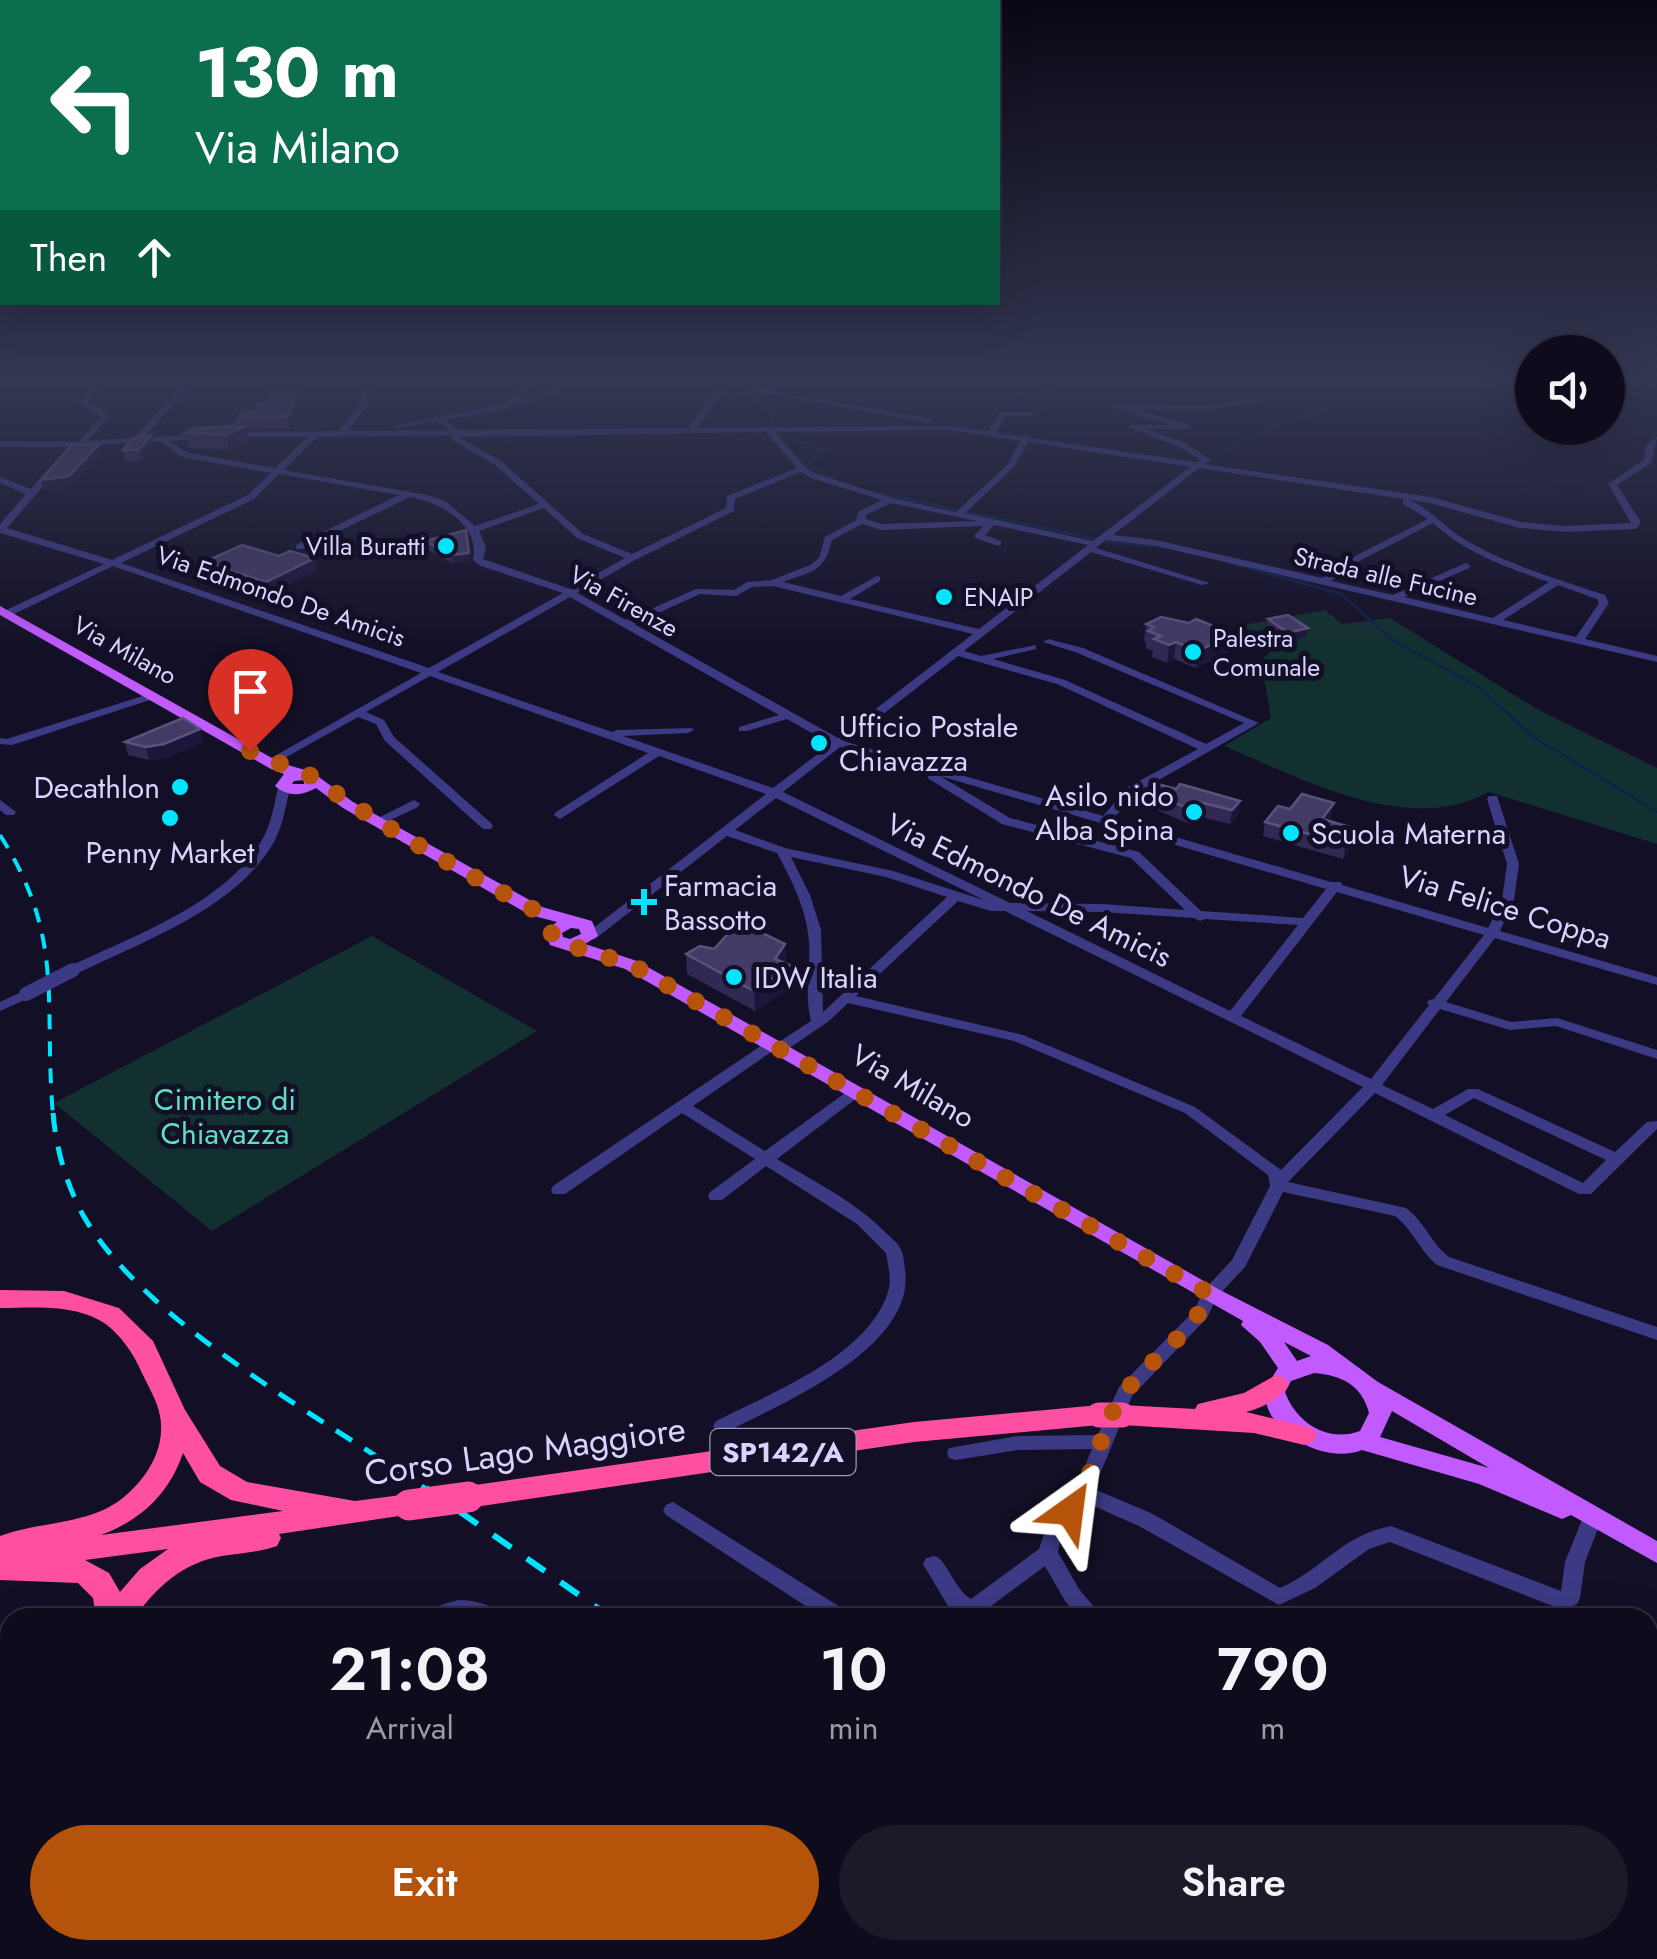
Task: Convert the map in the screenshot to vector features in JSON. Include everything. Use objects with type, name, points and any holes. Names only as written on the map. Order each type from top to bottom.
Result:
[{"type":"highway","points":[[0,1299],[64,1300],[110,1314],[144,1348],[173,1414],[210,1474],[241,1492],[354,1512]]},
{"type":"highway","name":"Corso Lago Maggiore","points":[[0,1560],[914,1432],[1109,1424],[1180,1415],[1251,1401],[1284,1377]]},
{"type":"highway","points":[[0,1548],[113,1521],[137,1505],[163,1474],[174,1442],[173,1414]]},
{"type":"highway","name":"Corso Lago Maggiore","points":[[1180,1415],[1254,1422],[1304,1435]]},
{"type":"highway","points":[[122,1608],[145,1579],[178,1555],[194,1548],[290,1534],[319,1517]]},
{"type":"highway","points":[[0,1569],[70,1566],[93,1576],[110,1595],[112,1608]]},
{"type":"main road","name":"Via Milano","points":[[3,612],[152,696],[291,782],[348,805],[540,913],[584,930],[632,965],[1215,1297],[1320,1351],[1339,1367]]},
{"type":"main road","name":"Via Milano","points":[[540,913],[560,938],[632,965]]},
{"type":"main road","points":[[560,938],[584,930]]},
{"type":"main road","name":"Via Milano","points":[[1215,1297],[1268,1336],[1284,1377]]},
{"type":"main road","points":[[1632,1539],[1485,1476],[1360,1440],[1332,1443],[1304,1435],[1279,1412],[1284,1377],[1313,1364],[1339,1367],[1657,1553]]},
{"type":"main road","points":[[1360,1440],[1378,1424],[1379,1401],[1372,1389]]},
{"type":"street","points":[[0,530],[51,471]]},
{"type":"street","points":[[3,612],[251,497],[280,471]]},
{"type":"street","name":"Via Firenze","points":[[290,471],[442,503],[474,530],[481,547],[478,560],[484,564],[573,594],[838,743]]},
{"type":"street","points":[[507,471],[580,536],[632,558]]},
{"type":"street","points":[[0,1008],[209,899],[264,847],[291,782],[360,714],[632,558],[731,509],[730,498],[796,471]]},
{"type":"street","points":[[809,471],[890,500],[1096,543],[1205,582]]},
{"type":"street","points":[[959,514],[1004,471]]},
{"type":"street","points":[[584,930],[619,913],[1193,471]]},
{"type":"street","points":[[1262,471],[1402,501],[1425,510],[1441,529],[1508,567],[1604,599],[1579,641]]},
{"type":"street","points":[[1274,474],[1431,500],[1531,526],[1630,528],[1636,522],[1612,484],[1632,471]]},
{"type":"street","points":[[0,480],[32,493]]},
{"type":"street","points":[[299,546],[410,494]]},
{"type":"street","points":[[861,521],[861,514],[890,500]]},
{"type":"street","points":[[474,530],[545,505]]},
{"type":"street","points":[[1323,582],[1358,558],[1434,520]]},
{"type":"street","points":[[773,583],[814,567],[823,559],[828,539],[861,521],[881,528],[932,523],[978,527],[991,521]]},
{"type":"street","points":[[991,521],[979,536],[998,543]]},
{"type":"street","name":"Via Edmondo De Amicis","points":[[0,530],[114,563],[775,793],[1585,1190],[1617,1159]]},
{"type":"street","name":"Strada alle Fucine","points":[[1096,543],[1156,543],[1657,659]]},
{"type":"street","points":[[1394,598],[1466,566]]},
{"type":"street","points":[[846,597],[877,579]]},
{"type":"street","points":[[1494,622],[1556,582]]},
{"type":"street","points":[[624,624],[700,591],[736,593],[750,584],[773,583],[846,597],[981,634]]},
{"type":"street","points":[[1048,642],[1253,723],[1132,790],[1107,819]]},
{"type":"street","points":[[980,658],[1032,647],[1013,668]]},
{"type":"street","points":[[957,652],[1061,682],[1207,749]]},
{"type":"street","points":[[3,744],[152,696]]},
{"type":"street","points":[[360,714],[380,722],[389,738],[487,826]]},
{"type":"street","points":[[743,729],[789,714]]},
{"type":"street","points":[[606,733],[688,730]]},
{"type":"street","name":"Via Felice Coppa","points":[[838,743],[1085,818],[1107,819],[1657,981]]},
{"type":"street","points":[[560,816],[657,752]]},
{"type":"street","points":[[918,768],[977,807],[1006,820],[1135,856],[1200,917]]},
{"type":"street","points":[[973,1608],[1048,1554],[1056,1530],[1083,1493],[1125,1392],[1215,1297],[1239,1264],[1278,1186],[1302,1155],[1374,1085],[1493,932],[1508,900],[1513,864],[1493,799]]},
{"type":"street","points":[[376,822],[414,804]]},
{"type":"street","points":[[1064,836],[1085,818]]},
{"type":"street","points":[[726,831],[782,851],[874,870],[956,896],[1018,910],[1102,908],[1305,922]]},
{"type":"street","points":[[782,851],[808,901],[816,944],[811,982],[818,1022]]},
{"type":"street","points":[[1232,1018],[1336,886]]},
{"type":"street","points":[[559,1190],[682,1106],[818,1022],[956,896]]},
{"type":"street","points":[[844,998],[1000,1032],[1190,1110],[1276,1173],[1278,1186]]},
{"type":"street","points":[[1434,1003],[1510,1026],[1557,1022],[1657,1055]]},
{"type":"street","points":[[716,1196],[856,1091]]},
{"type":"street","points":[[1432,1116],[1473,1092],[1617,1159],[1652,1125]]},
{"type":"street","points":[[682,1106],[862,1220],[894,1251],[898,1289],[882,1321],[840,1362],[722,1426]]},
{"type":"street","points":[[1278,1186],[1400,1212],[1418,1222],[1430,1252],[1443,1261],[1657,1334]]},
{"type":"street","points":[[956,1453],[1109,1424]]},
{"type":"street","points":[[1083,1493],[1146,1520],[1280,1597],[1317,1578],[1373,1535],[1391,1534],[1562,1601],[1570,1598],[1575,1562],[1591,1521]]},
{"type":"street","points":[[674,1510],[826,1608]]},
{"type":"street","points":[[1048,1554],[1084,1608]]},
{"type":"street","points":[[933,1564],[955,1600],[970,1608]]},
{"type":"green space","points":[[1325,610],[1342,624],[1390,618],[1537,709],[1657,768],[1657,844],[1489,792],[1457,804],[1424,808],[1389,806],[1320,786],[1224,746],[1271,718],[1261,661],[1274,647],[1238,626]]},
{"type":"green space","name":"Cimitero di Chiavazza","points":[[372,936],[537,1031],[212,1231],[54,1103]]},
{"type":"building","points":[[49,471],[73,471],[69,476],[41,480]]},
{"type":"building","points":[[466,530],[469,553],[452,555],[425,541]]},
{"type":"building","points":[[242,545],[279,556],[290,551],[315,558],[266,582],[204,562]]},
{"type":"building","points":[[1288,615],[1308,628],[1288,633],[1268,619]]},
{"type":"building","points":[[1161,617],[1189,623],[1196,619],[1233,634],[1198,651],[1176,642],[1169,645],[1154,639],[1161,636],[1148,631],[1154,627],[1146,624]]},
{"type":"building","points":[[183,718],[200,729],[164,744],[146,747],[125,742]]},
{"type":"building","points":[[1180,784],[1240,801],[1232,810],[1199,802],[1192,810],[1153,794],[1161,785],[1176,789]]},
{"type":"building","points":[[1302,794],[1334,803],[1322,819],[1357,829],[1346,844],[1265,822],[1278,806],[1290,809]]},
{"type":"building","points":[[736,925],[765,929],[762,933],[785,944],[775,959],[792,966],[754,991],[686,954],[700,946],[714,949]]},
{"type":"waterway","points":[[819,471],[835,480]]},
{"type":"waterway","points":[[873,492],[1115,543],[1153,546]]},
{"type":"waterway","points":[[1230,563],[1341,594],[1393,641],[1478,686],[1532,736],[1657,812]]},
{"type":"railway","points":[[0,835],[21,872],[43,940],[53,1115]]},
{"type":"railway","points":[[53,1113],[63,1166],[83,1215],[111,1255],[148,1294],[240,1367],[429,1491]]},
{"type":"railway","points":[[426,1488],[598,1608]]},
{"type":"place","name":"Villa Buratti","points":[[446,546]]},
{"type":"place","name":"ENAIP","points":[[944,597]]},
{"type":"place","name":"Palestra Comunale","points":[[1193,652]]},
{"type":"place","name":"Ufficio Postale Chiavazza","points":[[819,743]]},
{"type":"place","name":"Decathlon","points":[[180,787]]},
{"type":"place","name":"Asilo nido Alba Spina","points":[[1194,812]]},
{"type":"place","name":"Penny Market","points":[[170,818]]},
{"type":"place","name":"Scuola Materna","points":[[1291,833]]},
{"type":"place","name":"Farmacia Bassotto","points":[[644,902]]},
{"type":"place","name":"IDW Italia","points":[[734,977]]},
{"type":"route","points":[[250,751],[276,766],[311,776],[348,805],[540,913],[556,941],[632,965],[1210,1294],[1201,1314],[1116,1405],[1097,1464],[1070,1511]]}]
